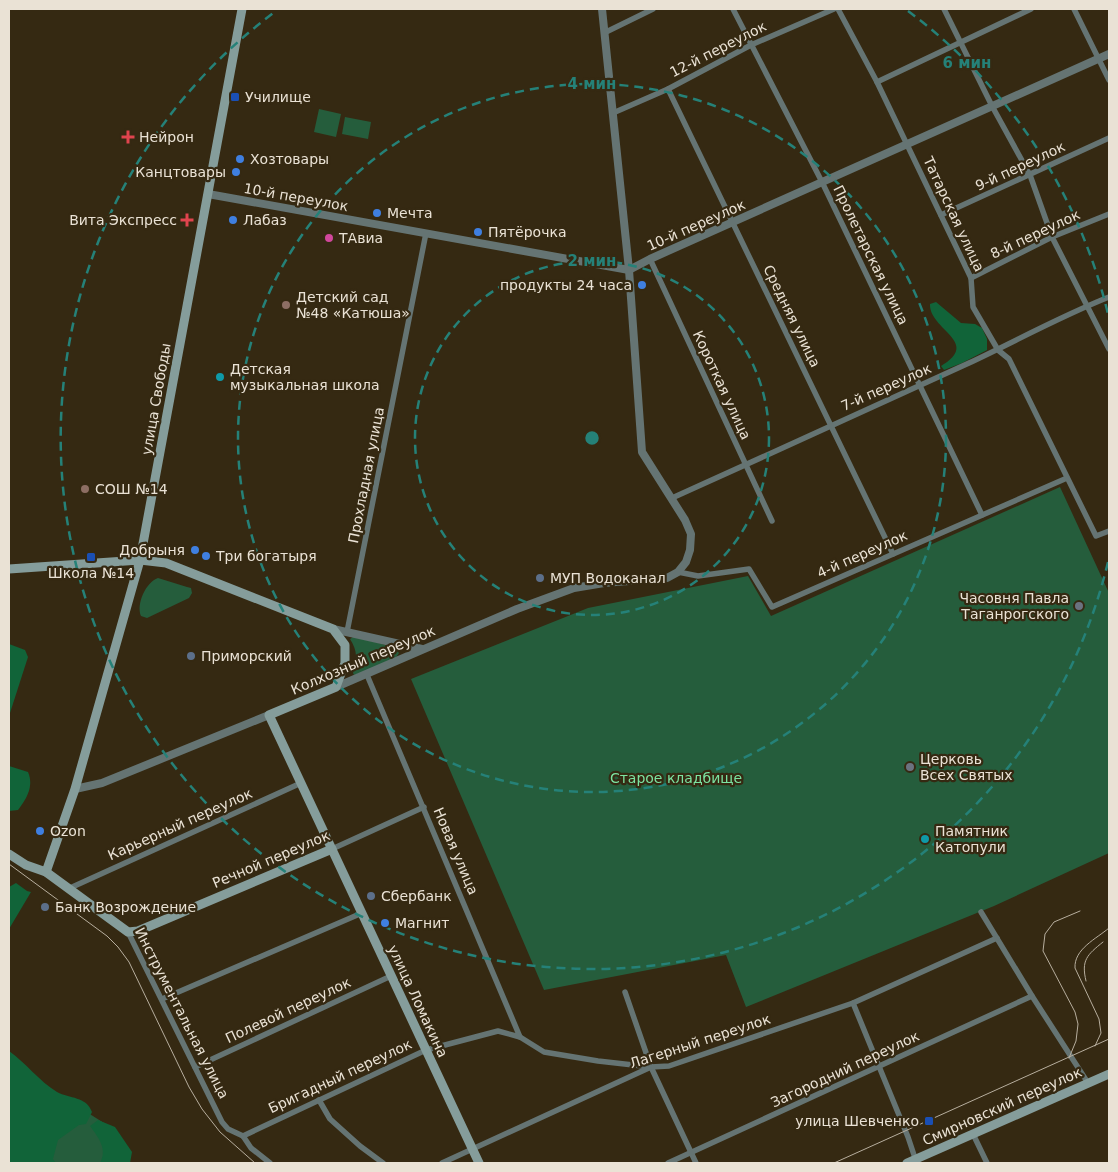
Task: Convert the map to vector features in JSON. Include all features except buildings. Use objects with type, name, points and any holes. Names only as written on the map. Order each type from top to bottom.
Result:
[{"type":"main road","name":"улица Свободы","points":[[46,872],[74,789],[140,560],[242,9]]},
{"type":"main road","points":[[9,569],[140,560],[166,562],[333,629],[345,645],[345,663],[336,687]]},
{"type":"main road","name":"Колхозный переулок","points":[[269,715],[336,687]]},
{"type":"main road","name":"улица Ломакина","points":[[269,715],[479,1163]]},
{"type":"main road","name":"Речной переулок","points":[[128,932],[138,931],[332,849]]},
{"type":"main road","name":"Инструментальная улица","points":[[9,854],[26,865],[46,872],[128,932]]},
{"type":"main road","name":"Смирновский переулок","points":[[913,1162],[1109,1074]]},
{"type":"street","points":[[602,9],[629,270],[642,452],[672,498],[691,534],[690,550],[686,562],[678,572]]},
{"type":"street","points":[[604,33],[653,9]]},
{"type":"street","name":"Пролетарская улица","points":[[734,9],[822,182],[982,515]]},
{"type":"street","name":"12-й переулок","points":[[613,113],[668,89],[751,45],[834,9]]},
{"type":"street","name":"Татарская улица","points":[[838,9],[877,82],[972,278],[973,307],[998,350],[1009,359],[1096,536],[1109,531]]},
{"type":"street","points":[[944,9],[992,106],[1030,175],[1052,238],[1109,349]]},
{"type":"street","points":[[877,82],[1031,9]]},
{"type":"street","points":[[1074,9],[1109,80]]},
{"type":"street","name":"10-й переулок","points":[[208,194],[629,270],[1109,54]]},
{"type":"street","name":"Средняя улица","points":[[668,89],[893,554]]},
{"type":"street","name":"9-й переулок","points":[[941,216],[1109,138]]},
{"type":"street","name":"8-й переулок","points":[[972,278],[1052,238],[1109,214]]},
{"type":"street","name":"Прохладная улица","points":[[347,632],[426,234]]},
{"type":"street","name":"Короткая улица","points":[[650,259],[772,522]]},
{"type":"street","name":"7-й переулок","points":[[672,498],[920,386],[1109,297]]},
{"type":"street","name":"4-й переулок","points":[[678,572],[698,576],[749,569],[772,607],[1067,478]]},
{"type":"street","name":"Колхозный переулок","points":[[336,687],[367,675],[422,648],[574,588],[604,583],[667,578],[678,572]]},
{"type":"street","points":[[333,629],[422,648]]},
{"type":"street","name":"Новая улица","points":[[367,675],[520,1037]]},
{"type":"street","name":"Колхозный переулок","points":[[74,789],[102,783],[269,715]]},
{"type":"street","name":"Карьерный переулок","points":[[70,888],[301,784]]},
{"type":"street","name":"Речной переулок","points":[[332,849],[424,807]]},
{"type":"street","points":[[981,912],[1088,1083]]},
{"type":"street","points":[[162,999],[362,913]]},
{"type":"street","name":"Инструментальная улица","points":[[128,932],[222,1122],[228,1129],[243,1136],[251,1148],[270,1163]]},
{"type":"street","name":"Лагерный переулок","points":[[442,1163],[651,1067],[670,1066],[853,1003],[998,938]]},
{"type":"street","name":"Полевой переулок","points":[[195,1067],[391,976]]},
{"type":"street","points":[[625,992],[651,1067],[696,1163]]},
{"type":"street","name":"Загородний переулок","points":[[668,1163],[879,1068],[1032,996]]},
{"type":"street","points":[[853,1003],[913,1162]]},
{"type":"street","name":"Бригадный переулок","points":[[243,1136],[426,1050],[498,1031],[520,1037],[544,1052],[651,1067]]},
{"type":"street","points":[[319,1100],[330,1119],[360,1146],[383,1163]]},
{"type":"street","points":[[973,1134],[987,1163]]},
{"type":"green space","points":[[319,109],[341,114],[336,137],[314,132]]},
{"type":"green space","points":[[345,117],[371,122],[368,139],[342,134]]},
{"type":"green space","points":[[936,302],[961,323],[975,324],[982,328],[987,339],[987,350],[944,370],[941,366],[952,358],[956,350],[951,336],[932,313],[930,304]]},
{"type":"green space","name":"Старое кладбище","points":[[1060,487],[1109,593],[1109,853],[994,906],[746,1007],[726,955],[544,990],[411,679],[588,608],[748,576],[771,616]]},
{"type":"green space","points":[[158,578],[191,588],[192,593],[189,598],[147,618],[141,616],[140,606],[143,594],[150,584]]},
{"type":"green space","points":[[353,637],[384,645],[399,653],[392,661],[386,664],[354,675],[356,656],[350,639]]},
{"type":"green space","points":[[9,644],[25,650],[28,657],[9,716]]},
{"type":"green space","points":[[9,766],[28,772],[30,787],[27,796],[18,810],[9,811]]},
{"type":"green space","points":[[16,883],[31,892],[9,929],[9,887]]},
{"type":"green space","points":[[9,1051],[50,1088],[82,1100],[92,1112],[86,1124],[79,1125],[58,1140],[53,1159],[56,1163],[9,1163]]},
{"type":"green space","points":[[9,1063],[115,1130],[118,1163],[9,1163]]},
{"type":"green space","points":[[98,1120],[115,1127],[132,1152],[130,1163],[100,1163],[103,1153],[102,1148],[99,1139],[90,1126]]},
{"type":"tram line","points":[[9,864],[107,936],[118,947],[129,962],[189,1087],[202,1109],[220,1132],[255,1163]]},
{"type":"tram line","points":[[1069,1058],[1076,1041],[1078,1024],[1075,1012],[1043,951],[1045,934],[1054,922],[1080,911]]},
{"type":"tram line","points":[[1095,1046],[1101,1033],[1099,1019],[1075,968],[1078,955],[1082,950],[1109,928]]},
{"type":"tram line","points":[[1086,981],[1085,963],[1089,955],[1103,942]]},
{"type":"tram line","points":[[834,1163],[1109,1039]]},
{"type":"place","name":"Училище","points":[[235,97]]},
{"type":"place","name":"Нейрон","points":[[128,137]]},
{"type":"place","name":"Хозтовары","points":[[240,159]]},
{"type":"place","name":"Канцтовары","points":[[236,172]]},
{"type":"place","name":"Мечта","points":[[377,213]]},
{"type":"place","name":"Вита Экспресс","points":[[187,220]]},
{"type":"place","name":"Лабаз","points":[[233,220]]},
{"type":"place","name":"Пятёрочка","points":[[478,232]]},
{"type":"place","name":"ТАвиа","points":[[329,238]]},
{"type":"place","name":"продукты 24 часа","points":[[642,285]]},
{"type":"place","name":"Детский сад №48 «Катюша»","points":[[286,305]]},
{"type":"place","name":"Детская музыкальная школа","points":[[220,377]]},
{"type":"place","name":"СОШ №14","points":[[85,489]]},
{"type":"place","name":"Добрыня","points":[[195,550]]},
{"type":"place","name":"Три богатыря","points":[[206,556]]},
{"type":"place","name":"Школа №14","points":[[91,557]]},
{"type":"place","name":"МУП Водоканал","points":[[540,578]]},
{"type":"place","name":"Часовня Павла Таганрогского","points":[[1079,606]]},
{"type":"place","name":"Приморский","points":[[191,656]]},
{"type":"place","name":"Церковь Всех Святых","points":[[910,767]]},
{"type":"place","name":"Ozon","points":[[40,831]]},
{"type":"place","name":"Памятник Катопули","points":[[925,839]]},
{"type":"place","name":"Сбербанк","points":[[371,896]]},
{"type":"place","name":"Банк Возрождение","points":[[45,907]]},
{"type":"place","name":"Магнит","points":[[385,923]]},
{"type":"place","name":"улица Шевченко","points":[[929,1121]]}]
